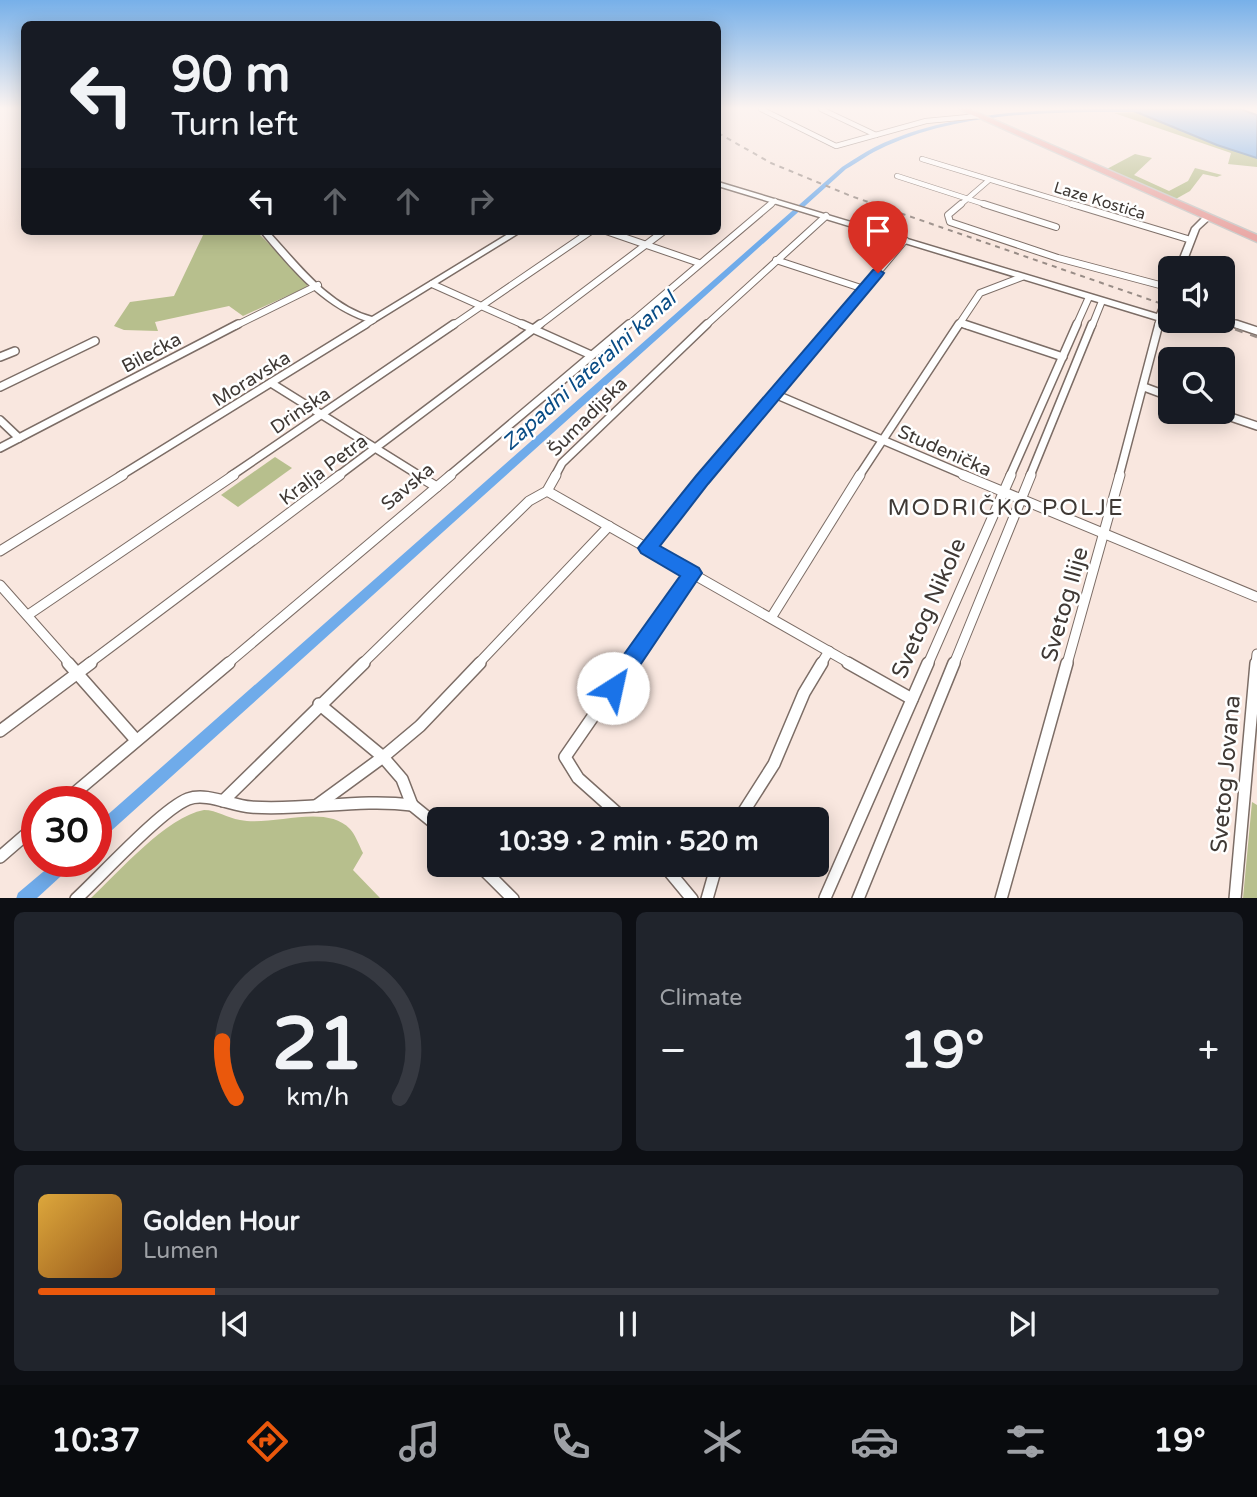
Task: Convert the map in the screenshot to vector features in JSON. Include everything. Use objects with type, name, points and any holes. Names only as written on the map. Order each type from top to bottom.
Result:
[{"type":"main road","points":[[1057,151],[1257,239]]},
{"type":"street","name":"Laze Kostića","points":[[922,159],[1191,240]]},
{"type":"street","points":[[897,176],[1056,227]]},
{"type":"street","points":[[989,180],[948,215],[947,219],[953,225],[1158,289]]},
{"type":"street","points":[[721,185],[1158,317]]},
{"type":"street","name":"Savska","points":[[83,786],[775,201]]},
{"type":"street","name":"Šumadijska","points":[[223,801],[529,501],[547,491],[562,463],[825,216]]},
{"type":"street","points":[[1185,256],[1199,223],[1207,218]]},
{"type":"street","points":[[268,235],[351,314],[373,320]]},
{"type":"street","name":"Moravska","points":[[0,551],[512,235]]},
{"type":"street","name":"Drinska","points":[[28,615],[585,235]]},
{"type":"street","points":[[617,235],[699,263]]},
{"type":"street","name":"Kralja Petra","points":[[0,731],[659,235]]},
{"type":"street","points":[[647,548],[905,240]]},
{"type":"street","points":[[776,260],[864,289]]},
{"type":"street","points":[[771,618],[882,439],[960,323],[986,289],[1022,277]]},
{"type":"street","points":[[432,284],[591,355]]},
{"type":"street","name":"Bilećka","points":[[0,448],[318,285]]},
{"type":"street","name":"Svetog Nikole","points":[[825,898],[1089,298]]},
{"type":"street","points":[[858,898],[1102,301]]},
{"type":"street","points":[[960,323],[1063,357]]},
{"type":"street","points":[[1235,324],[1257,331]]},
{"type":"street","name":"Svetog Ilije","points":[[1001,898],[1144,387],[1158,327]]},
{"type":"street","points":[[0,387],[95,341]]},
{"type":"street","points":[[0,357],[15,351]]},
{"type":"street","points":[[271,383],[437,487]]},
{"type":"street","points":[[1144,387],[1158,392]]},
{"type":"street","name":"Studenička","points":[[777,395],[1103,535],[1257,597]]},
{"type":"street","points":[[1235,418],[1257,426]]},
{"type":"street","points":[[0,420],[19,438]]},
{"type":"street","points":[[547,491],[912,699]]},
{"type":"street","points":[[316,806],[420,726],[609,526]]},
{"type":"street","points":[[611,807],[578,778],[565,757],[692,573]]},
{"type":"street","points":[[0,585],[136,740]]},
{"type":"street","points":[[746,807],[774,764],[804,693],[829,651]]},
{"type":"street","name":"Svetog Jovana","points":[[1236,898],[1257,654]]},
{"type":"street","points":[[319,704],[394,767],[409,790],[412,805]]},
{"type":"street","points":[[76,898],[177,804],[202,797],[248,807],[390,802],[412,805],[427,817]]},
{"type":"street","points":[[0,856],[21,838]]},
{"type":"street","points":[[491,877],[513,898]]},
{"type":"street","points":[[674,877],[692,898]]},
{"type":"street","points":[[707,898],[713,877]]},
{"type":"green space","points":[[1225,151],[1235,151],[1257,158],[1257,167],[1228,164],[1231,153]]},
{"type":"green space","points":[[1135,154],[1152,158],[1134,175],[1169,191],[1188,181],[1195,168],[1222,175],[1217,177],[1203,174],[1190,191],[1174,200],[1105,170]]},
{"type":"green space","points":[[203,235],[260,235],[307,281],[307,287],[243,316],[229,306],[155,322],[158,331],[124,330],[114,326],[130,302],[174,296]]},
{"type":"green space","points":[[275,457],[292,468],[238,507],[221,495]]},
{"type":"green space","points":[[1252,802],[1257,805],[1257,898],[1243,898]]},
{"type":"green space","points":[[204,810],[253,821],[313,817],[339,821],[352,831],[363,853],[353,870],[380,898],[91,898],[159,834],[189,815]]},
{"type":"water","points":[[1235,151],[1257,151],[1257,158]]},
{"type":"waterway","name":"Zapadni lateralni kanal","points":[[112,821],[844,168],[873,151]]},
{"type":"waterway","name":"Zapadni lateralni kanal","points":[[25,898],[49,877]]},
{"type":"railway","points":[[750,151],[771,163],[851,196],[1158,302]]},
{"type":"railway","points":[[1235,329],[1257,337]]},
{"type":"district","name":"MODRIČKO POLJE","points":[[1006,507]]},
{"type":"route","points":[[613,688],[692,573],[647,548],[663,533],[702,480],[878,273]]}]
